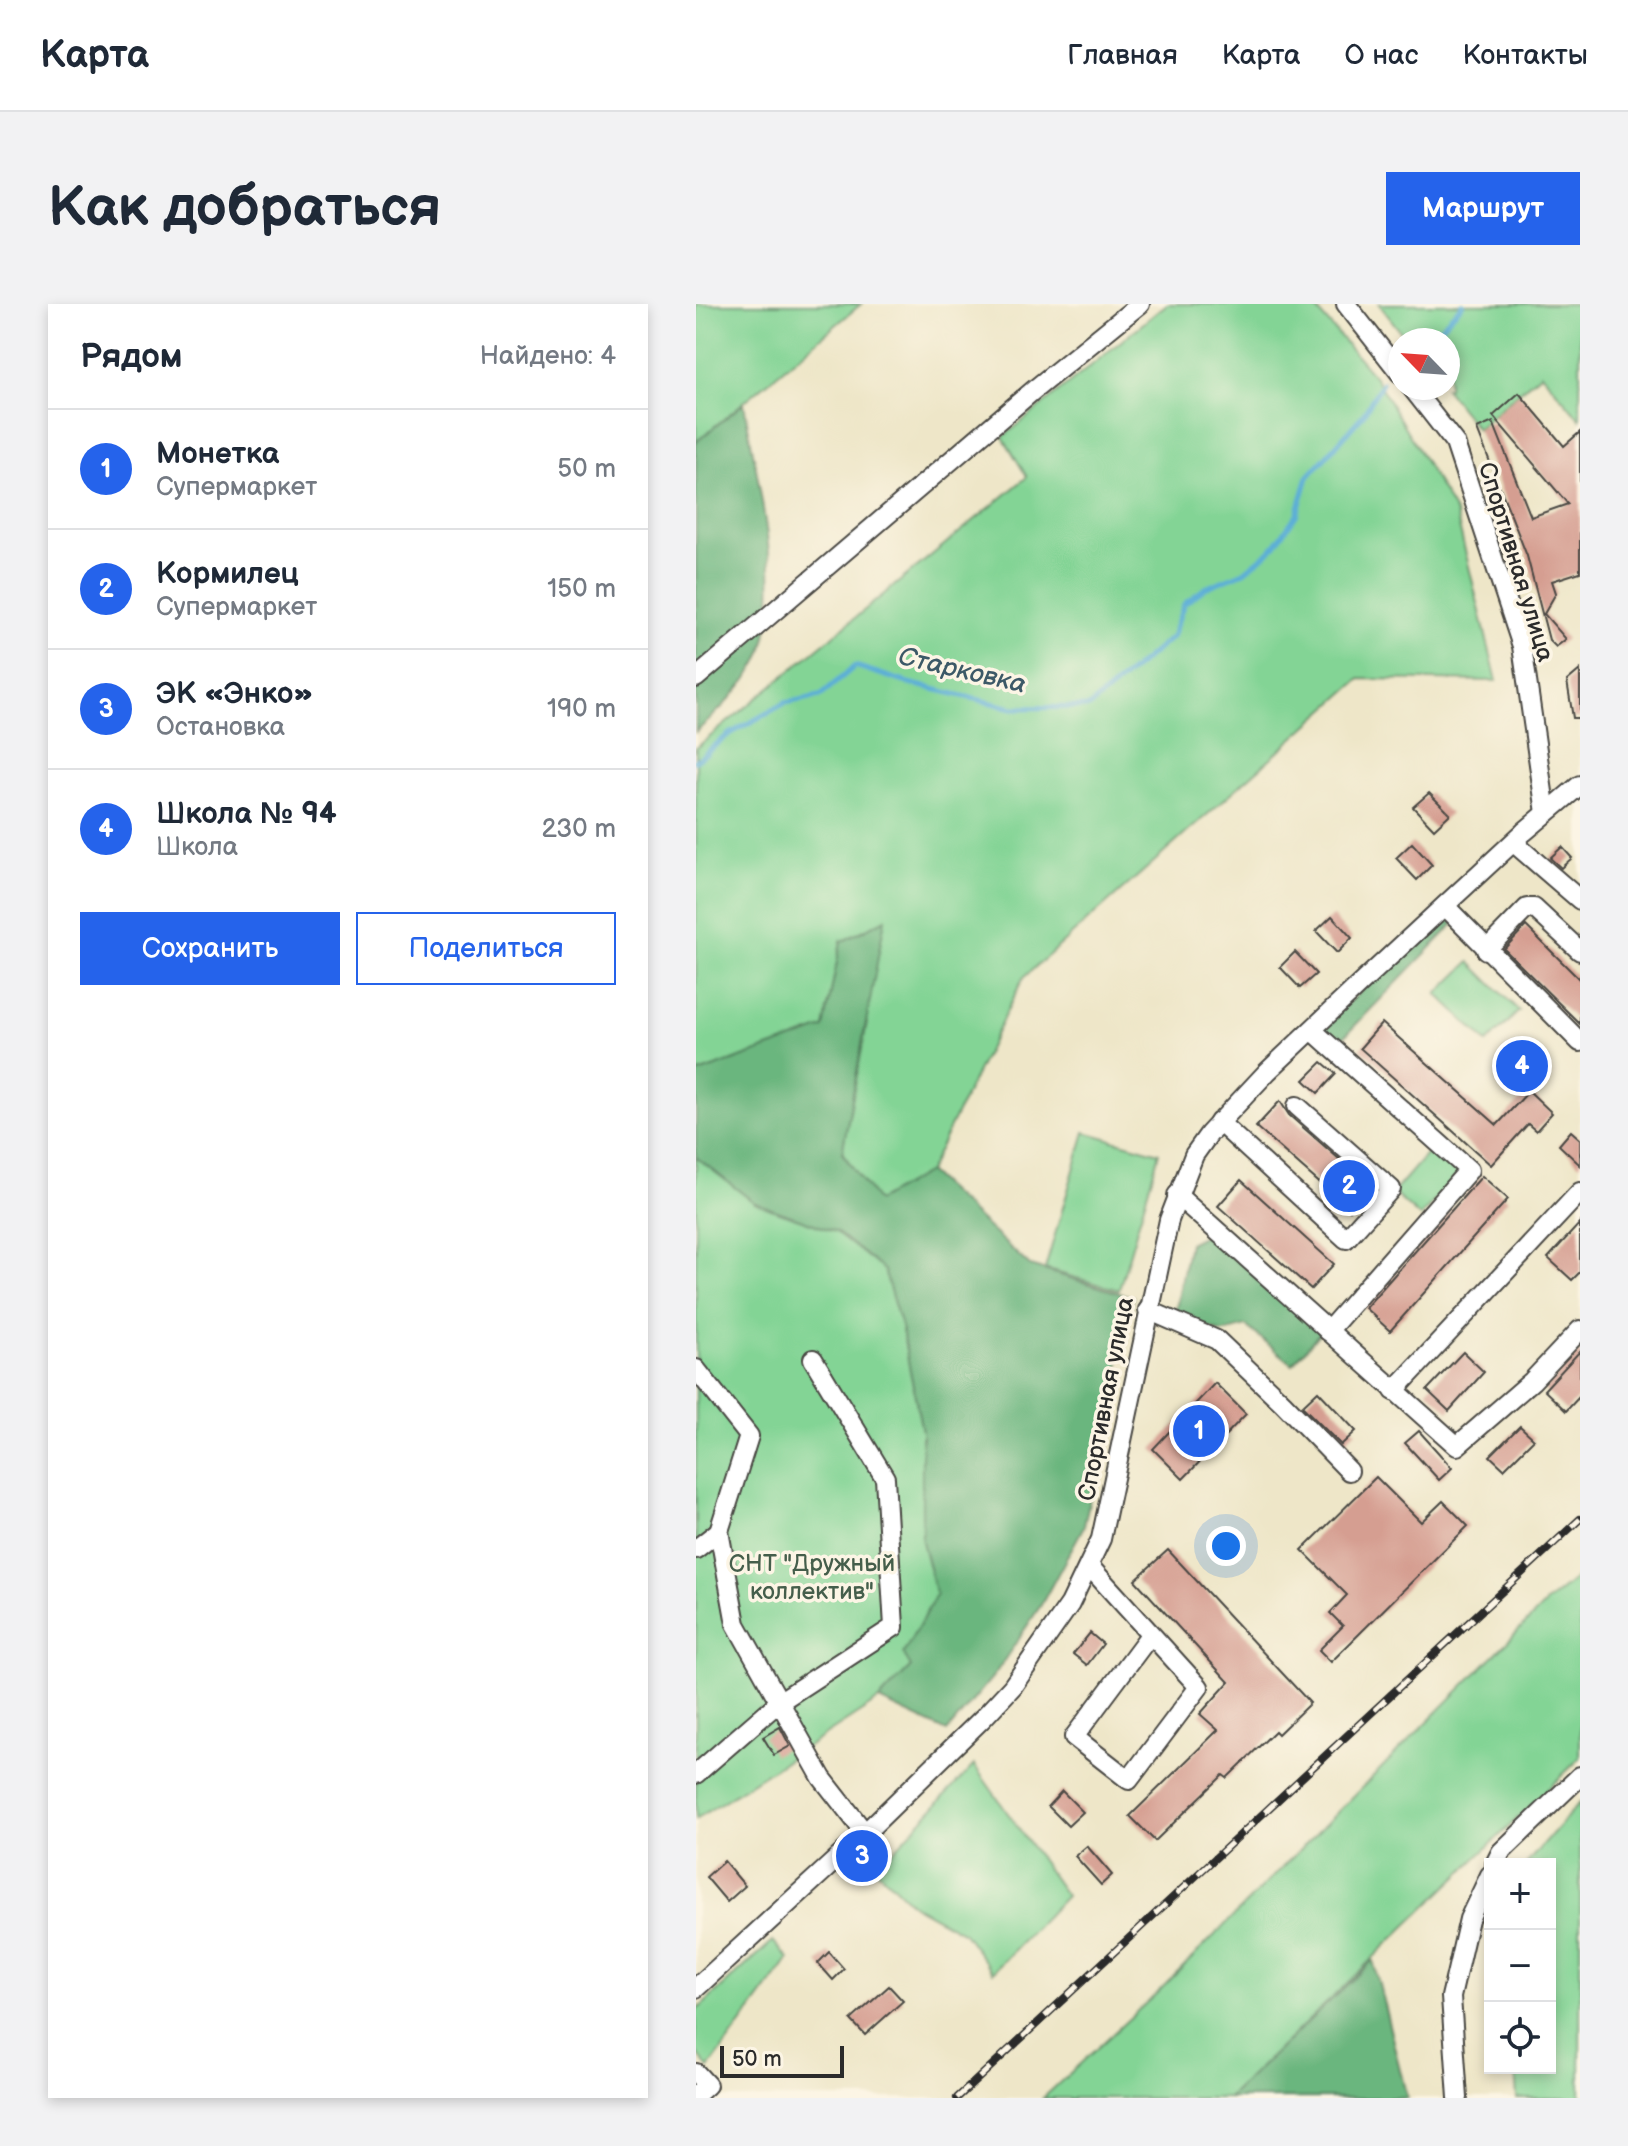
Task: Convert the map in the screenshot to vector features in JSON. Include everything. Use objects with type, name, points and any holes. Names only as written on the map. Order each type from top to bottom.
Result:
[{"type":"street","points":[[696,678],[1035,389],[1140,304]]},
{"type":"street","points":[[1346,304],[1388,358]]},
{"type":"street","name":"Спортивная улица","points":[[1421,400],[1455,443],[1522,646],[1546,813]]},
{"type":"street","name":"Спортивная улица","points":[[696,1988],[941,1761],[1012,1687],[1070,1604],[1101,1539],[1148,1310],[1177,1195],[1194,1155],[1219,1122],[1312,1030],[1580,785]]},
{"type":"street","points":[[1514,843],[1580,900]]},
{"type":"street","points":[[1445,906],[1580,1042]]},
{"type":"street","points":[[1486,950],[1527,908],[1534,908],[1580,951]]},
{"type":"street","points":[[1312,1030],[1469,1170],[1328,1331]]},
{"type":"street","points":[[1219,1122],[1346,1239],[1391,1189],[1297,1106]]},
{"type":"street","points":[[1394,1391],[1580,1192]]},
{"type":"street","points":[[1177,1195],[1457,1446],[1532,1381],[1580,1330]]},
{"type":"street","points":[[1148,1310],[1217,1340],[1349,1471]]},
{"type":"street","points":[[696,1774],[779,1702],[894,1627],[885,1478],[813,1359]]},
{"type":"street","points":[[696,1369],[749,1436],[719,1531],[736,1624],[822,1778],[865,1833]]},
{"type":"street","points":[[696,1549],[719,1531]]},
{"type":"street","points":[[1090,1567],[1199,1687],[1129,1780],[1074,1737],[1150,1635]]},
{"type":"street","points":[[1498,1858],[1580,1776]]},
{"type":"street","points":[[1458,2098],[1451,1997],[1469,1919],[1484,1888]]},
{"type":"street","points":[[696,2073],[707,2085],[696,2095]]},
{"type":"green space","points":[[696,304],[861,304],[696,442]]},
{"type":"green space","points":[[1167,304],[1312,304],[1375,377],[1456,514],[1497,681],[1360,679],[1023,978],[928,1172],[877,1201],[842,1152],[867,1023],[841,942],[824,1028],[696,1074],[696,748],[1027,477],[1003,437]]},
{"type":"green space","points":[[1379,304],[1580,304],[1580,419],[1541,373],[1477,429],[1454,400],[1460,400],[1460,328],[1398,328]]},
{"type":"green space","points":[[744,403],[770,561],[768,624],[762,652],[751,673],[734,695],[696,732],[696,442]]},
{"type":"green space","points":[[1444,913],[1454,924],[1336,1045],[1319,1030]]},
{"type":"green space","points":[[885,919],[842,1153],[877,1201],[928,1172],[1030,1266],[1133,1297],[1084,1526],[1041,1605],[995,1674],[947,1732],[879,1700],[911,1667],[903,1654],[936,1595],[922,1541],[922,1431],[902,1330],[884,1270],[836,1232],[755,1203],[696,1157],[696,1074],[824,1028],[841,942]]},
{"type":"green space","points":[[1470,962],[1519,1011],[1487,1043],[1437,994]]},
{"type":"green space","points":[[1085,1132],[1159,1153],[1119,1290],[1045,1269]]},
{"type":"green space","points":[[1431,1149],[1459,1173],[1420,1217],[1393,1193]]},
{"type":"green space","name":"СНТ \"Дружный коллектив\"","points":[[696,1157],[755,1203],[836,1232],[884,1270],[902,1330],[922,1431],[922,1541],[936,1595],[904,1654],[911,1667],[879,1700],[696,1819]]},
{"type":"green space","points":[[1210,1232],[1321,1331],[1293,1364],[1246,1326],[1221,1333],[1175,1314],[1189,1243]]},
{"type":"green space","points":[[1580,1575],[1580,1758],[1228,2098],[1043,2098],[1159,1991],[1546,1603]]},
{"type":"green space","points":[[974,1765],[1066,1896],[993,1972],[964,1933],[913,1905],[876,1869]]},
{"type":"green space","points":[[1580,1802],[1580,2098],[1517,2098],[1515,2074],[1556,2074],[1556,1858],[1531,1858]]},
{"type":"green space","points":[[773,1941],[789,1959],[709,2068],[696,2053],[696,2011]]},
{"type":"green space","points":[[1373,1960],[1407,2098],[1228,2098]]},
{"type":"building","points":[[1519,393],[1564,446],[1580,432],[1580,572],[1552,581],[1556,593],[1544,614],[1566,639],[1556,647],[1549,640],[1527,556],[1477,429],[1493,422],[1531,517],[1568,504],[1493,416]]},
{"type":"building","points":[[1580,670],[1580,718],[1573,718],[1567,681]]},
{"type":"building","points":[[1429,793],[1450,814],[1434,829],[1413,807]]},
{"type":"building","points":[[1412,843],[1432,865],[1417,880],[1396,858]]},
{"type":"building","points":[[1562,847],[1572,858],[1561,868],[1550,858]]},
{"type":"building","points":[[1332,916],[1352,938],[1337,953],[1316,931]]},
{"type":"building","points":[[1526,926],[1580,980],[1580,1024],[1504,949]]},
{"type":"building","points":[[1295,952],[1316,974],[1300,988],[1280,967]]},
{"type":"building","points":[[1382,1023],[1497,1125],[1529,1091],[1552,1113],[1536,1131],[1528,1124],[1491,1165],[1360,1048]]},
{"type":"building","points":[[1322,1062],[1336,1074],[1318,1093],[1304,1080]]},
{"type":"building","points":[[1280,1101],[1289,1115],[1371,1187],[1350,1210],[1256,1127]]},
{"type":"building","points":[[1571,1131],[1580,1139],[1580,1165],[1559,1145]]},
{"type":"building","points":[[1482,1176],[1508,1199],[1390,1331],[1365,1308]]},
{"type":"building","points":[[1241,1180],[1334,1264],[1311,1289],[1218,1206]]},
{"type":"building","points":[[1580,1223],[1580,1272],[1572,1280],[1548,1258]]},
{"type":"building","points":[[1580,1351],[1580,1396],[1566,1411],[1544,1390]]},
{"type":"building","points":[[1463,1352],[1484,1372],[1449,1411],[1427,1390]]},
{"type":"building","points":[[1215,1383],[1246,1414],[1183,1479],[1153,1449]]},
{"type":"building","points":[[1318,1391],[1356,1431],[1341,1445],[1302,1406]]},
{"type":"building","points":[[1520,1426],[1534,1439],[1504,1469],[1490,1456]]},
{"type":"building","points":[[1419,1431],[1452,1468],[1439,1480],[1405,1443]]},
{"type":"building","points":[[1376,1477],[1421,1522],[1443,1501],[1468,1526],[1331,1662],[1319,1650],[1343,1626],[1330,1613],[1347,1595],[1302,1550]]},
{"type":"building","points":[[1168,1550],[1310,1703],[1278,1734],[1275,1731],[1227,1778],[1223,1775],[1155,1841],[1130,1816],[1218,1730],[1200,1714],[1229,1682],[1135,1580]]},
{"type":"building","points":[[1090,1633],[1103,1644],[1087,1665],[1073,1654]]},
{"type":"building","points":[[780,1727],[790,1746],[774,1755],[763,1737]]},
{"type":"building","points":[[1062,1791],[1083,1812],[1068,1826],[1048,1806]]},
{"type":"building","points":[[1087,1846],[1112,1875],[1101,1885],[1075,1856]]},
{"type":"building","points":[[724,1861],[745,1886],[727,1902],[706,1877]]},
{"type":"building","points":[[829,1952],[844,1969],[833,1980],[818,1963]]},
{"type":"building","points":[[889,1986],[903,2001],[865,2035],[851,2020]]},
{"type":"waterway","name":"Старковка","points":[[1440,328],[1463,304]]},
{"type":"waterway","name":"Старковка","points":[[696,761],[728,735],[785,703],[820,696],[855,666],[908,683],[1013,708],[1089,707],[1172,637],[1184,604],[1205,588],[1244,572],[1272,549],[1297,514],[1308,477],[1362,416],[1382,383]]},
{"type":"railway","points":[[957,2098],[1580,1519]]},
{"type":"place","name":"Школа № 94","points":[[1522,1066]]},
{"type":"place","name":"Кормилец","points":[[1349,1186]]},
{"type":"place","name":"Монетка","points":[[1199,1431]]},
{"type":"place","name":"ЭК «Энко»","points":[[862,1856]]}]
